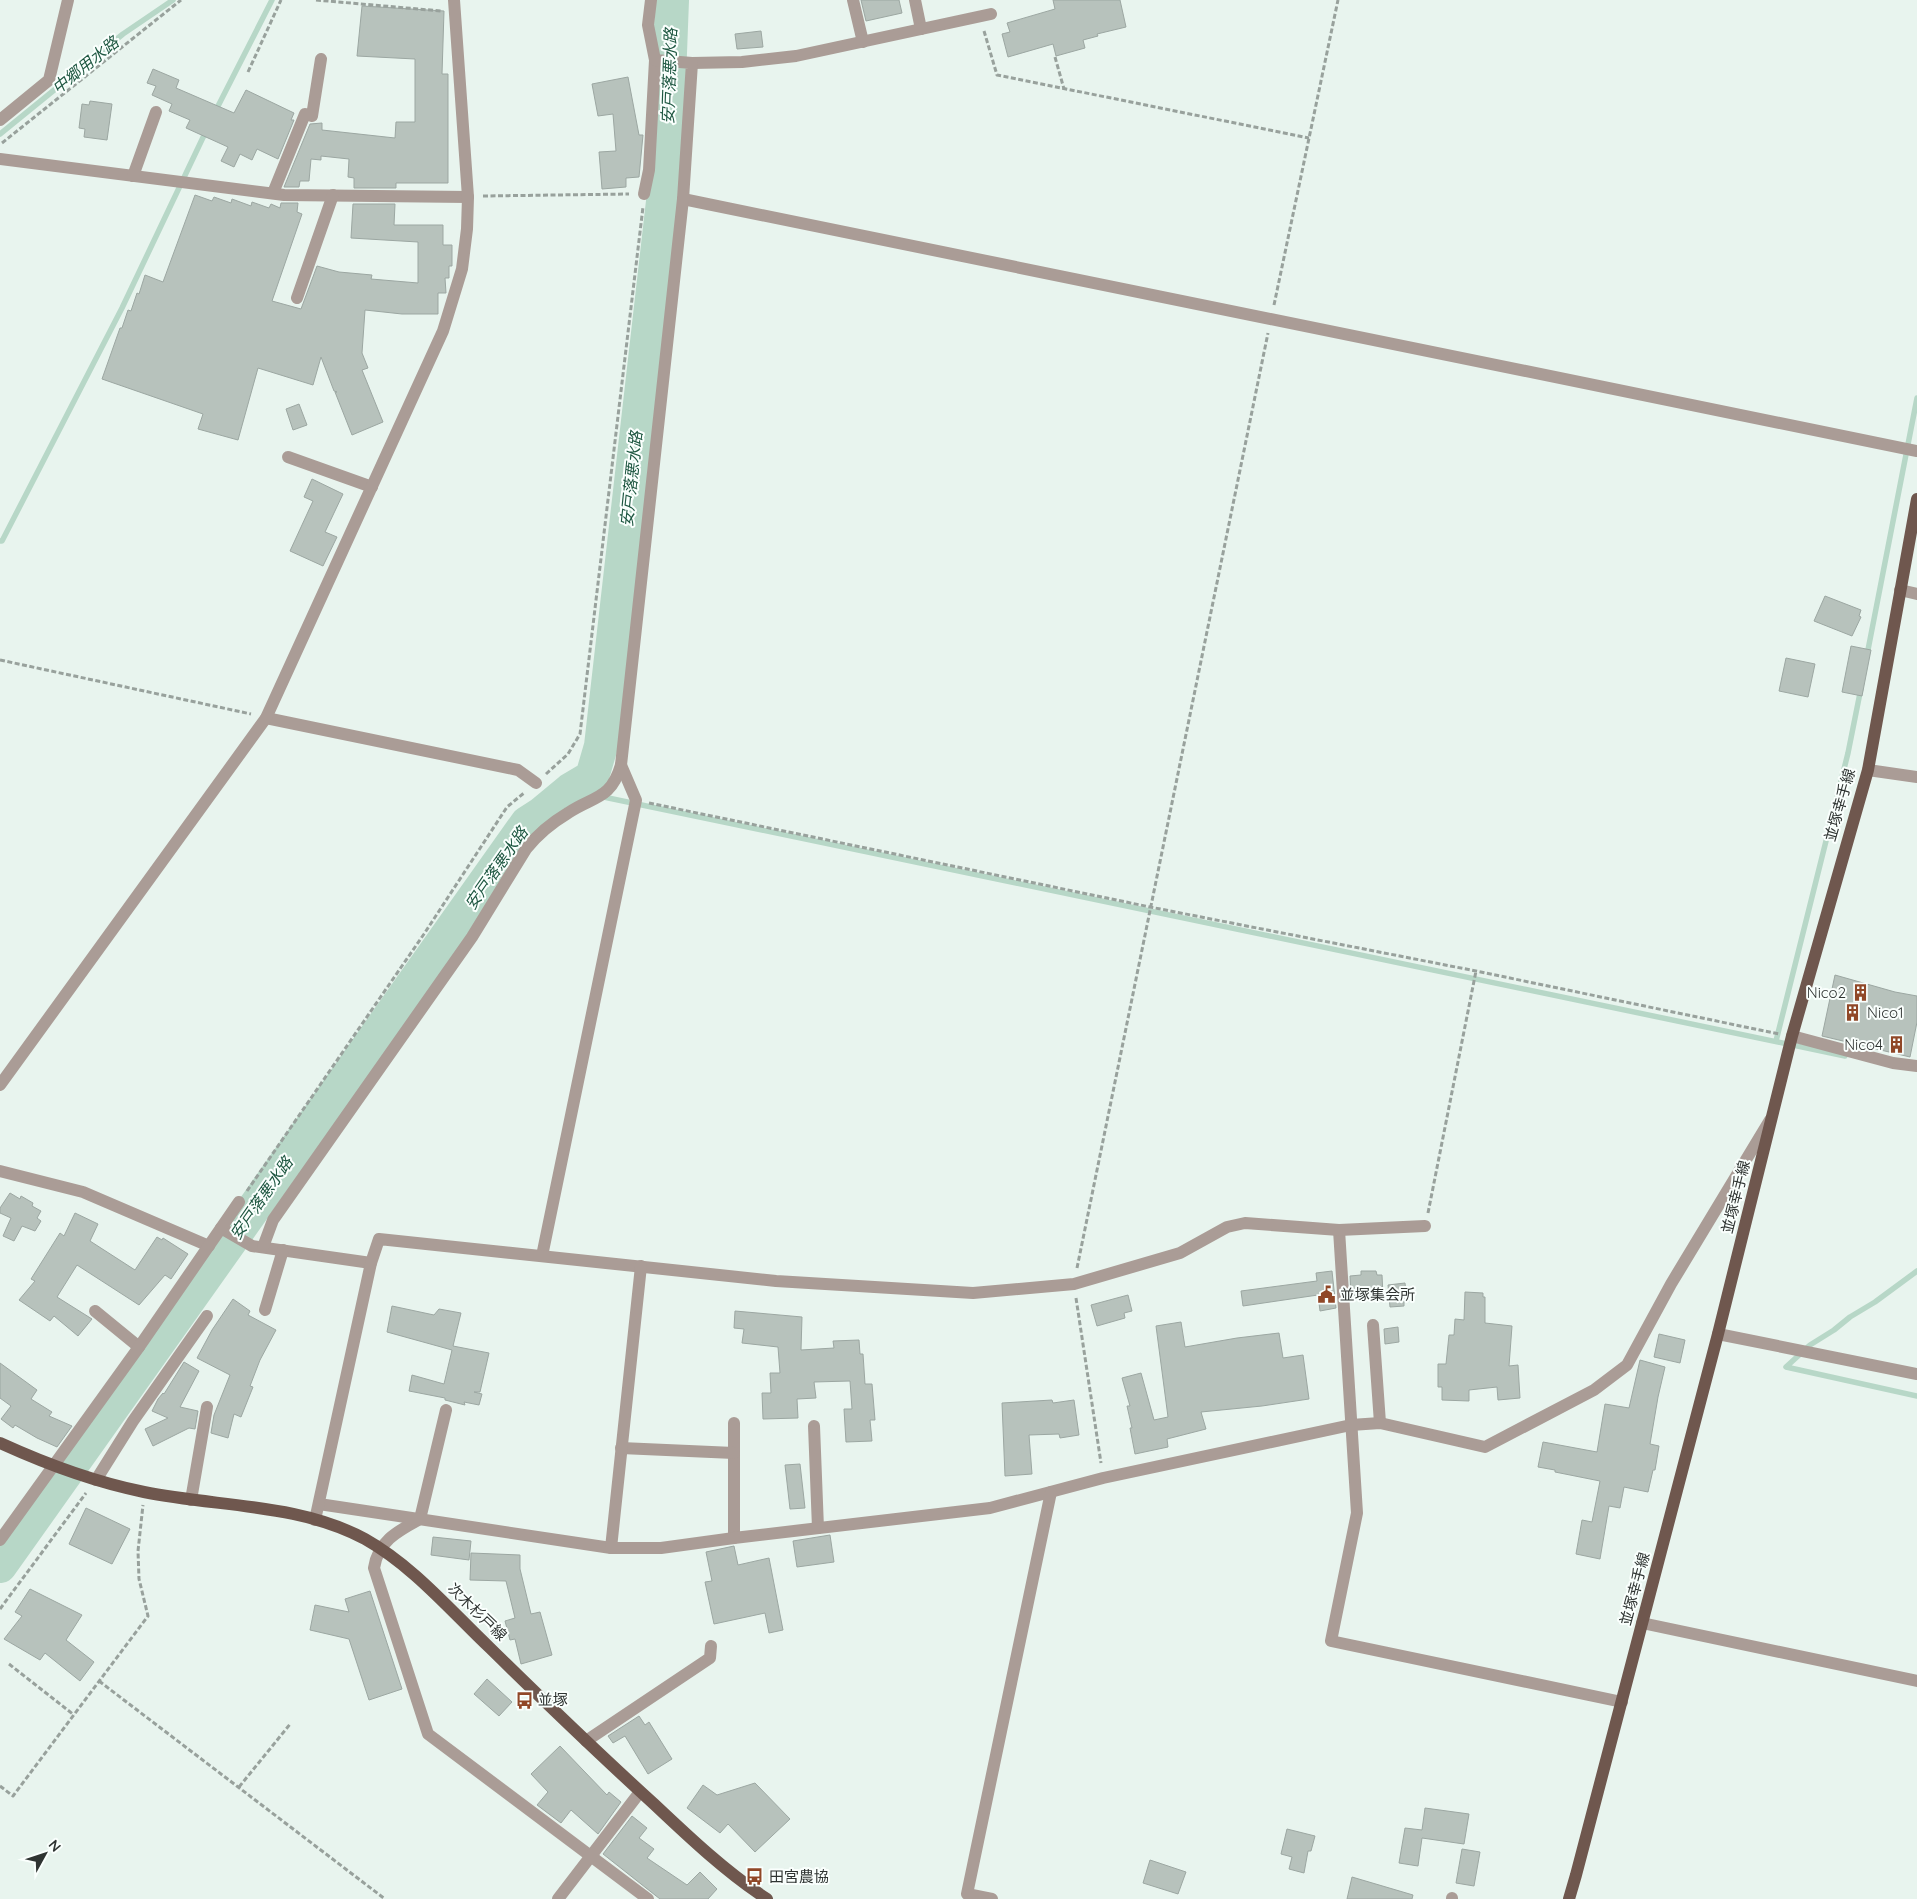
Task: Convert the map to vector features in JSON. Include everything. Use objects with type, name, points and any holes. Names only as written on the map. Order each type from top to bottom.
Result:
[{"type":"main road","name":"並塚幸手線","points":[[1568,1899],[1622,1702],[1718,1334],[1792,1036],[1868,770],[1917,499]]},
{"type":"main road","points":[[0,1443],[53,1465]]},
{"type":"main road","name":"次木杉戸線","points":[[53,1465],[96,1480],[145,1492],[259,1509],[315,1520],[345,1530],[380,1548],[415,1575],[586,1741],[706,1853],[767,1899]]},
{"type":"street","points":[[0,120],[50,80],[68,0]]},
{"type":"street","points":[[644,194],[649,170],[658,60],[648,25],[651,0]]},
{"type":"street","points":[[853,0],[863,42]]},
{"type":"street","points":[[915,0],[921,29]]},
{"type":"street","points":[[0,1085],[266,718],[443,332],[462,270],[467,229],[468,197],[454,6]]},
{"type":"street","points":[[658,60],[686,63],[742,62],[796,56],[985,15]]},
{"type":"street","points":[[273,194],[305,114],[312,116],[321,60]]},
{"type":"street","points":[[257,1246],[472,936],[526,849],[566,813],[591,802],[613,785],[621,765],[683,200],[686,63]]},
{"type":"street","points":[[133,176],[156,112]]},
{"type":"street","points":[[0,159],[273,194],[468,197]]},
{"type":"street","points":[[296,298],[332,195]]},
{"type":"street","points":[[683,200],[1272,318],[1917,451]]},
{"type":"street","points":[[288,457],[372,487]]},
{"type":"street","points":[[1900,590],[1917,594]]},
{"type":"street","points":[[266,718],[518,770],[536,783]]},
{"type":"street","points":[[542,1256],[636,800],[621,765]]},
{"type":"street","points":[[1868,770],[1917,777]]},
{"type":"street","points":[[1792,1036],[1893,1063],[1917,1066]]},
{"type":"street","points":[[319,1504],[610,1548],[661,1548],[990,1508],[1103,1478],[1351,1425],[1380,1423],[1486,1447],[1594,1390],[1627,1365],[1671,1284],[1773,1114]]},
{"type":"street","points":[[0,1171],[83,1192],[209,1246]]},
{"type":"street","points":[[0,1540],[139,1347],[239,1202]]},
{"type":"street","points":[[315,1520],[370,1263],[379,1239],[776,1281],[974,1293],[1074,1284],[1180,1253],[1227,1227],[1245,1223],[1339,1230],[1425,1226]]},
{"type":"street","points":[[221,1228],[257,1246],[370,1263]]},
{"type":"street","points":[[1339,1230],[1357,1512],[1331,1642],[1622,1702]]},
{"type":"street","points":[[265,1310],[283,1250]]},
{"type":"street","points":[[610,1548],[641,1266]]},
{"type":"street","points":[[94,1311],[139,1347]]},
{"type":"street","points":[[96,1480],[133,1421],[207,1316]]},
{"type":"street","points":[[1372,1325],[1380,1423]]},
{"type":"street","points":[[1718,1334],[1917,1374]]},
{"type":"street","points":[[191,1500],[207,1407]]},
{"type":"street","points":[[446,1410],[420,1519],[398,1531],[380,1548],[374,1568],[428,1734],[648,1899]]},
{"type":"street","points":[[734,1423],[734,1538]]},
{"type":"street","points":[[814,1426],[818,1528]]},
{"type":"street","points":[[622,1448],[734,1453]]},
{"type":"street","points":[[992,1899],[967,1894],[1051,1492]]},
{"type":"street","points":[[1642,1623],[1917,1681]]},
{"type":"street","points":[[586,1741],[710,1658],[711,1646]]},
{"type":"street","points":[[558,1899],[640,1792]]},
{"type":"path","points":[[0,145],[181,0]]},
{"type":"path","points":[[248,72],[281,0]]},
{"type":"path","points":[[316,0],[454,6]]},
{"type":"path","points":[[1103,1478],[1074,1284],[1146,923],[1338,0]]},
{"type":"path","points":[[985,15],[997,75],[1309,138]]},
{"type":"path","points":[[1055,57],[1064,89]]},
{"type":"path","points":[[239,1202],[424,934],[507,807],[568,754],[580,734],[644,194],[468,197]]},
{"type":"path","points":[[0,660],[266,718]]},
{"type":"path","points":[[636,800],[1150,908],[1476,971],[1792,1036]]},
{"type":"path","points":[[1425,1226],[1476,971]]},
{"type":"path","points":[[0,1609],[96,1480]]},
{"type":"path","points":[[0,1786],[13,1796],[148,1616],[139,1579],[138,1551],[145,1492]]},
{"type":"path","points":[[9,1664],[74,1714]]},
{"type":"path","points":[[99,1681],[385,1899]]},
{"type":"path","points":[[239,1788],[291,1723]]},
{"type":"building","points":[[861,0],[899,0],[902,13],[866,21]]},
{"type":"building","points":[[1053,0],[1120,0],[1126,27],[1097,34],[1098,36],[1083,40],[1085,48],[1056,56],[1053,44],[1008,57],[1002,34],[1010,32],[1007,23],[1055,9]]},
{"type":"building","points":[[362,6],[444,11],[442,74],[448,74],[448,183],[396,183],[396,188],[354,188],[354,178],[348,177],[349,159],[321,156],[321,160],[311,159],[309,181],[300,181],[299,187],[284,187],[310,124],[322,123],[322,130],[395,138],[396,122],[415,122],[415,59],[357,56]]},
{"type":"building","points":[[761,31],[763,47],[737,49],[735,34]]},
{"type":"building","points":[[153,69],[179,80],[176,88],[234,113],[246,90],[294,113],[291,120],[294,120],[278,159],[257,149],[252,160],[240,154],[234,167],[221,161],[228,147],[186,128],[190,120],[169,111],[172,104],[152,95],[156,86],[147,83]]},
{"type":"building","points":[[628,77],[639,135],[643,135],[639,177],[626,178],[626,187],[602,189],[599,152],[616,151],[613,114],[598,116],[592,84]]},
{"type":"building","points":[[90,101],[112,104],[107,140],[84,137],[85,129],[79,128],[82,104],[89,105]]},
{"type":"building","points":[[195,195],[212,201],[214,197],[231,203],[232,199],[251,206],[252,202],[269,208],[271,204],[280,208],[281,203],[298,203],[297,212],[302,214],[272,301],[301,309],[317,266],[339,272],[372,275],[371,279],[418,283],[418,242],[351,238],[353,204],[395,204],[394,225],[443,225],[443,245],[452,245],[452,266],[449,266],[449,278],[445,278],[446,293],[438,293],[438,314],[402,314],[365,310],[362,353],[368,368],[362,370],[383,422],[352,435],[335,392],[337,392],[334,391],[321,357],[313,385],[258,368],[238,440],[198,429],[203,414],[102,379],[120,328],[122,328],[128,310],[131,311],[145,275],[163,282]]},
{"type":"building","points":[[299,404],[307,425],[293,430],[286,409]]},
{"type":"building","points":[[312,479],[343,494],[325,532],[337,537],[323,566],[290,551],[313,501],[304,497]]},
{"type":"building","points":[[1825,596],[1861,610],[1859,616],[1861,617],[1852,636],[1814,621]]},
{"type":"building","points":[[1851,646],[1871,650],[1862,696],[1842,692]]},
{"type":"building","points":[[1786,658],[1815,664],[1808,697],[1779,691]]},
{"type":"building","points":[[1835,975],[1895,992],[1917,996],[1917,1022],[1910,1057],[1822,1036]]},
{"type":"building","points":[[10,1193],[20,1199],[21,1196],[33,1203],[32,1206],[41,1211],[37,1218],[41,1221],[35,1231],[22,1226],[14,1241],[3,1236],[11,1218],[0,1213],[0,1208]]},
{"type":"building","points":[[75,1213],[98,1224],[90,1241],[135,1270],[157,1237],[162,1240],[163,1238],[188,1254],[171,1279],[165,1275],[139,1305],[77,1265],[57,1297],[92,1319],[78,1336],[54,1316],[50,1321],[19,1300],[35,1281],[31,1279],[60,1233],[64,1236]]},
{"type":"building","points":[[1332,1271],[1336,1308],[1320,1311],[1318,1295],[1243,1306],[1241,1291],[1317,1281],[1316,1273]]},
{"type":"building","points":[[1361,1271],[1376,1271],[1377,1275],[1382,1275],[1383,1296],[1351,1296],[1350,1276],[1361,1275]]},
{"type":"building","points":[[1405,1283],[1407,1301],[1404,1301],[1404,1306],[1390,1307],[1388,1285]]},
{"type":"building","points":[[1465,1292],[1483,1293],[1483,1297],[1485,1297],[1485,1323],[1512,1326],[1509,1366],[1518,1365],[1520,1398],[1498,1400],[1497,1387],[1469,1390],[1469,1401],[1442,1400],[1442,1387],[1438,1387],[1438,1364],[1446,1364],[1449,1335],[1454,1335],[1455,1319],[1464,1320]]},
{"type":"building","points":[[1128,1295],[1132,1311],[1124,1313],[1125,1318],[1097,1326],[1091,1305]]},
{"type":"building","points":[[233,1299],[250,1311],[248,1315],[276,1330],[260,1360],[250,1386],[253,1387],[241,1417],[234,1414],[228,1438],[211,1433],[214,1415],[230,1375],[197,1358],[212,1330]]},
{"type":"building","points":[[392,1306],[434,1315],[439,1309],[461,1313],[453,1346],[489,1353],[480,1392],[474,1392],[482,1394],[479,1405],[464,1402],[465,1405],[445,1400],[445,1398],[409,1391],[412,1375],[444,1384],[452,1350],[387,1332]]},
{"type":"building","points":[[735,1311],[802,1317],[801,1350],[834,1348],[833,1341],[859,1340],[860,1354],[863,1354],[865,1384],[872,1384],[875,1420],[870,1420],[872,1441],[846,1442],[844,1409],[852,1409],[850,1381],[814,1382],[816,1398],[797,1399],[798,1418],[763,1419],[762,1393],[771,1393],[770,1373],[780,1373],[778,1347],[742,1343],[744,1329],[734,1328]]},
{"type":"building","points":[[1181,1322],[1185,1347],[1279,1333],[1283,1358],[1303,1355],[1309,1399],[1201,1412],[1206,1429],[1167,1439],[1168,1447],[1135,1454],[1127,1406],[1130,1406],[1122,1378],[1141,1373],[1154,1420],[1168,1417],[1156,1326]]},
{"type":"building","points":[[1398,1327],[1399,1342],[1385,1344],[1384,1329]]},
{"type":"building","points":[[1659,1334],[1685,1340],[1680,1363],[1654,1357]]},
{"type":"building","points":[[1640,1360],[1665,1367],[1650,1444],[1659,1446],[1655,1470],[1653,1470],[1648,1492],[1624,1487],[1620,1508],[1609,1506],[1600,1559],[1576,1554],[1582,1520],[1592,1522],[1600,1481],[1538,1467],[1543,1442],[1597,1452],[1605,1404],[1629,1408]]},
{"type":"building","points":[[184,1362],[199,1371],[180,1407],[198,1411],[195,1429],[189,1428],[153,1446],[145,1429],[168,1418],[152,1411],[158,1399],[164,1394]]},
{"type":"building","points":[[0,1363],[37,1390],[31,1399],[52,1412],[49,1416],[72,1426],[57,1447],[15,1425],[13,1428],[1,1419],[11,1406],[0,1398]]},
{"type":"building","points":[[1052,1400],[1053,1403],[1074,1400],[1079,1435],[1060,1438],[1059,1434],[1029,1435],[1032,1474],[1005,1476],[1002,1403]]},
{"type":"building","points":[[800,1464],[805,1508],[790,1509],[785,1465]]},
{"type":"building","points":[[86,1508],[130,1529],[112,1564],[69,1544]]},
{"type":"building","points":[[830,1535],[834,1562],[797,1567],[793,1541]]},
{"type":"building","points":[[433,1537],[471,1541],[469,1560],[431,1555]]},
{"type":"building","points":[[734,1546],[738,1565],[769,1558],[783,1630],[769,1633],[765,1613],[714,1624],[705,1582],[712,1581],[706,1552]]},
{"type":"building","points":[[471,1553],[520,1555],[520,1569],[531,1614],[540,1612],[552,1655],[521,1664],[515,1639],[510,1640],[505,1621],[515,1618],[506,1581],[470,1580]]},
{"type":"building","points":[[30,1589],[82,1615],[66,1640],[94,1662],[80,1681],[45,1653],[40,1660],[4,1639],[22,1616],[15,1612]]},
{"type":"building","points":[[370,1591],[402,1689],[369,1700],[349,1639],[310,1630],[315,1605],[349,1612],[345,1599]]},
{"type":"building","points":[[487,1679],[512,1702],[499,1716],[474,1694]]},
{"type":"building","points":[[639,1716],[645,1725],[649,1722],[672,1759],[648,1774],[625,1736],[613,1743],[608,1736]]},
{"type":"building","points":[[560,1746],[607,1795],[609,1792],[621,1802],[598,1834],[571,1810],[561,1823],[537,1805],[548,1792],[531,1774]]},
{"type":"building","points":[[755,1783],[790,1819],[755,1852],[728,1824],[720,1833],[687,1808],[703,1785],[717,1795]]},
{"type":"building","points":[[1425,1808],[1469,1814],[1464,1844],[1422,1838],[1418,1866],[1399,1863],[1405,1828],[1422,1830]]},
{"type":"building","points":[[632,1816],[647,1828],[639,1838],[654,1849],[647,1858],[687,1885],[700,1872],[717,1889],[708,1899],[660,1899],[603,1854]]},
{"type":"building","points":[[1287,1829],[1315,1836],[1311,1851],[1308,1851],[1304,1873],[1289,1869],[1292,1857],[1281,1854]]},
{"type":"building","points":[[1462,1849],[1480,1852],[1474,1886],[1456,1883]]},
{"type":"building","points":[[1150,1860],[1186,1872],[1178,1894],[1143,1883]]},
{"type":"building","points":[[1352,1877],[1413,1895],[1412,1899],[1347,1899]]},
{"type":"waterway","name":"中郷用水路","points":[[0,134],[123,34],[173,0]]},
{"type":"waterway","points":[[215,112],[272,0]]},
{"type":"waterway","name":"安戸落悪水路","points":[[0,1566],[527,823],[570,790],[592,777],[601,746],[665,184],[672,0]]},
{"type":"waterway","points":[[0,541],[2,541],[122,308],[207,129]]},
{"type":"waterway","points":[[1867,655],[1917,398]]},
{"type":"waterway","points":[[1776,1041],[1848,753],[1861,688]]},
{"type":"waterway","points":[[570,790],[1845,1056]]},
{"type":"waterway","points":[[1917,1271],[1875,1302],[1810,1345],[1786,1367],[1917,1396]]},
{"type":"place","name":"Nico2","points":[[1860,993]]},
{"type":"place","name":"Nico1","points":[[1853,1013]]},
{"type":"place","name":"Nico4","points":[[1897,1045]]},
{"type":"place","name":"並塚集会所","points":[[1326,1295]]},
{"type":"place","name":"並塚","points":[[524,1700]]},
{"type":"place","name":"田宮農協","points":[[755,1877]]}]
